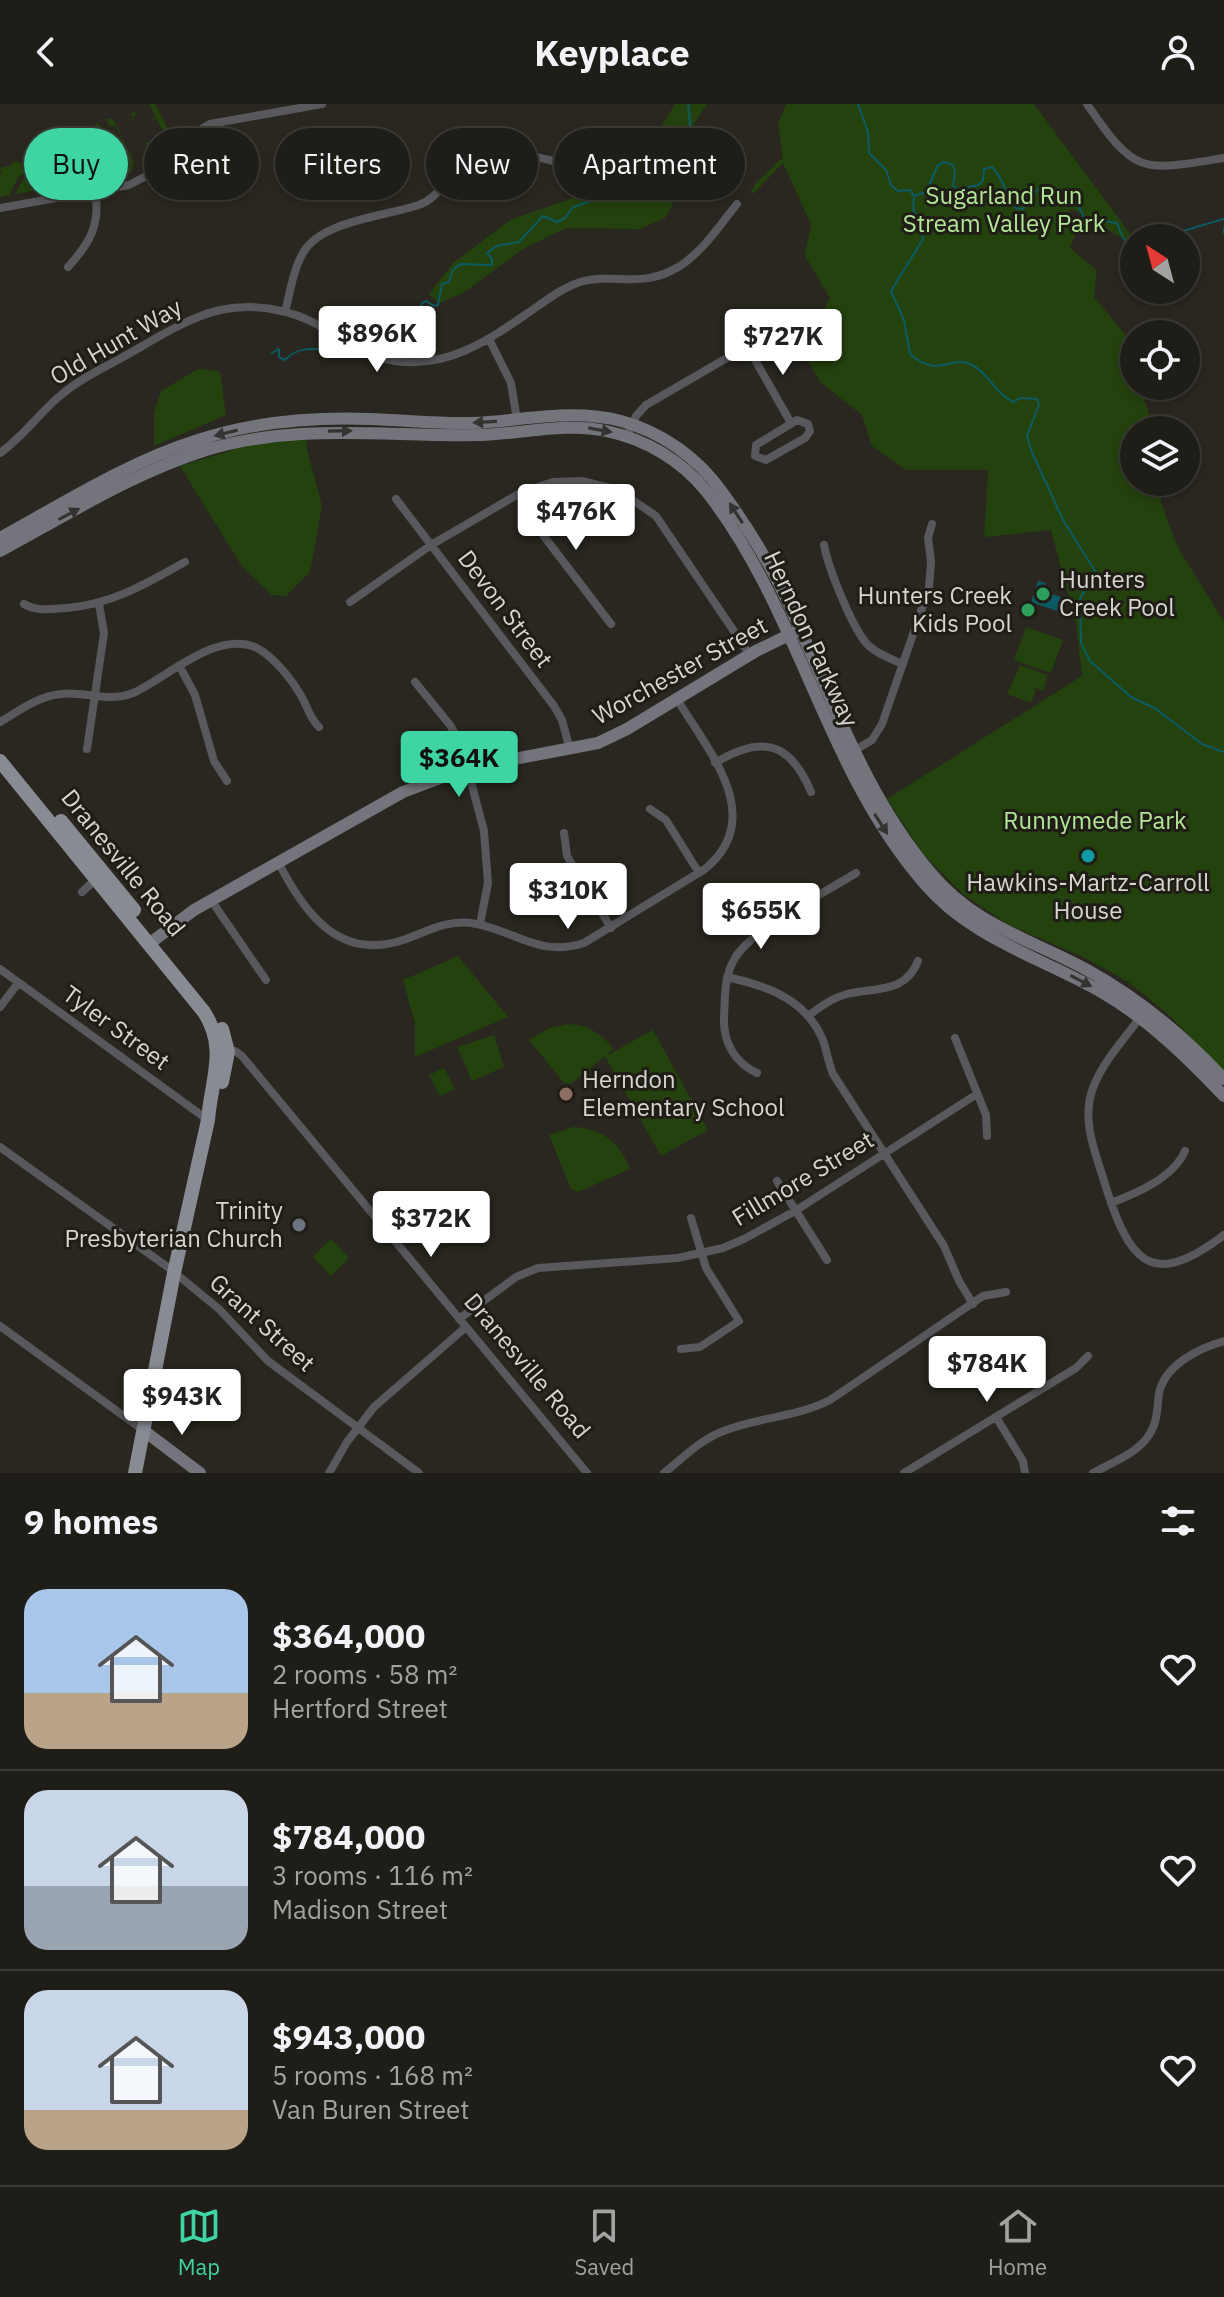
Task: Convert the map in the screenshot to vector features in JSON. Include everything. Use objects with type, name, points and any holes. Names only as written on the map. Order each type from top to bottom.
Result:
[{"type":"main road","name":"Herndon Parkway","points":[[0,538],[152,457],[200,439],[287,422],[339,418],[468,423],[583,415],[677,447],[714,481],[769,566],[794,633],[848,754],[933,876],[961,903],[1003,931],[1086,970],[1144,1013],[1183,1037],[1224,1079]]},
{"type":"main road","name":"Herndon Parkway","points":[[0,551],[162,466],[211,449],[262,437],[338,431],[492,434],[569,427],[630,431]]},
{"type":"main road","name":"Worchester Street","points":[[153,941],[211,900],[394,796],[426,781],[467,768],[570,750],[613,737],[750,655],[794,633]]},
{"type":"main road","name":"Dranesville Road","points":[[0,747],[153,941],[210,1021],[225,1056]]},
{"type":"main road","name":"Dranesville Road","points":[[0,761],[95,880],[153,941]]},
{"type":"main road","name":"Herndon Parkway","points":[[1144,1013],[1224,1096]]},
{"type":"main road","points":[[135,1473],[208,1120],[210,1095],[225,1056]]},
{"type":"main road","points":[[143,1430],[200,1473]]},
{"type":"street","points":[[237,104],[237,118]]},
{"type":"street","points":[[128,185],[152,173],[199,130],[222,120],[322,104]]},
{"type":"street","points":[[1087,104],[1118,148],[1136,161],[1166,167],[1224,158]]},
{"type":"street","points":[[285,312],[299,261],[315,238],[331,230],[427,201],[460,167],[477,157],[508,153],[554,162]]},
{"type":"street","points":[[0,208],[48,200]]},
{"type":"street","points":[[68,267],[87,246],[94,232],[97,200]]},
{"type":"street","name":"Old Hunt Way","points":[[0,453],[24,435],[63,392],[191,320],[232,308],[256,307],[308,320],[362,352],[394,361],[438,360],[469,350],[578,283],[601,279],[643,280],[679,266],[699,250],[737,204]]},
{"type":"street","points":[[630,431],[646,405],[768,334],[787,329]]},
{"type":"street","points":[[489,339],[511,383],[517,420]]},
{"type":"street","points":[[747,346],[791,423]]},
{"type":"street","points":[[805,421],[810,428],[808,435],[766,460],[755,456],[756,445],[791,423],[805,421]]},
{"type":"street","points":[[350,602],[431,545],[522,492],[553,482],[582,481],[609,486],[644,505],[666,527],[750,655]]},
{"type":"street","points":[[522,492],[543,535],[611,624]]},
{"type":"street","name":"Devon Street","points":[[396,499],[554,706],[562,720],[570,750]]},
{"type":"street","points":[[848,754],[864,747],[877,733],[903,664],[929,588],[931,562],[928,538],[932,524]]},
{"type":"street","points":[[824,545],[829,565],[864,640],[878,653],[903,664]]},
{"type":"street","points":[[24,604],[43,610],[99,604],[126,595],[185,562]]},
{"type":"street","points":[[87,749],[104,633],[99,604]]},
{"type":"street","points":[[0,722],[48,696],[69,693],[121,697],[224,644],[252,646],[269,656],[298,691],[319,727]]},
{"type":"street","points":[[180,667],[195,695],[214,761],[227,781]]},
{"type":"street","points":[[415,682],[455,733],[467,768],[486,843],[488,883],[480,924]]},
{"type":"street","points":[[278,862],[300,901],[315,920],[349,940],[381,944],[397,942],[446,924],[480,924],[532,945],[552,948],[584,943],[699,873],[720,854],[733,825],[731,793],[677,699]]},
{"type":"street","points":[[715,763],[750,746],[777,749],[799,766],[811,792]]},
{"type":"street","points":[[650,809],[666,820],[699,873]]},
{"type":"street","points":[[564,833],[567,856],[611,928]]},
{"type":"street","points":[[757,1073],[740,1063],[728,1044],[724,1024],[727,977],[735,957],[749,941],[856,873]]},
{"type":"street","points":[[82,892],[95,880]]},
{"type":"street","points":[[211,900],[266,980]]},
{"type":"street","points":[[808,1016],[845,995],[898,985],[911,975],[918,961]]},
{"type":"street","name":"Tyler Street","points":[[0,969],[208,1120]]},
{"type":"street","points":[[727,977],[778,991],[808,1016],[824,1043],[833,1074],[944,1246],[973,1304]]},
{"type":"street","points":[[0,1007],[18,983]]},
{"type":"street","points":[[1144,1013],[1098,1076],[1090,1099],[1090,1135],[1117,1223],[1130,1245],[1141,1256],[1156,1264],[1170,1266],[1198,1254],[1224,1235]]},
{"type":"street","points":[[955,1038],[986,1115],[987,1136]]},
{"type":"street","name":"Dranesville Road","points":[[225,1056],[235,1051],[250,1065],[587,1473]]},
{"type":"street","name":"Fillmore Street","points":[[459,1319],[516,1277],[538,1268],[563,1264],[664,1260],[700,1254],[744,1239],[795,1211],[977,1094]]},
{"type":"street","name":"Grant Street","points":[[0,1147],[174,1273],[213,1304],[268,1361],[419,1473]]},
{"type":"street","points":[[1111,1203],[1136,1193],[1171,1171],[1185,1151]]},
{"type":"street","points":[[777,1181],[827,1260]]},
{"type":"street","points":[[681,1349],[700,1347],[739,1321],[700,1254],[691,1218]]},
{"type":"street","points":[[664,1473],[700,1444],[722,1432],[805,1411],[830,1400],[973,1304],[992,1293],[1006,1292]]},
{"type":"street","points":[[0,1326],[143,1430]]},
{"type":"street","points":[[329,1473],[357,1427],[389,1391],[466,1327]]},
{"type":"street","points":[[1093,1473],[1136,1449],[1149,1435],[1155,1423],[1160,1390],[1174,1368],[1204,1348],[1224,1341]]},
{"type":"street","points":[[904,1473],[1076,1368],[1088,1356]]},
{"type":"street","points":[[996,1417],[1023,1461],[1025,1473]]},
{"type":"green space","points":[[149,104],[155,104],[168,128],[161,128],[157,119],[151,120],[155,116]]},
{"type":"green space","points":[[675,104],[707,104],[693,128],[661,128]]},
{"type":"green space","name":"Runnymede Park","points":[[786,104],[1034,104],[1123,224],[1120,224],[1120,237],[1072,209],[1068,213],[1076,233],[1070,248],[1097,270],[1094,297],[1120,328],[1120,400],[1144,400],[1150,416],[1120,416],[1120,496],[1161,496],[1177,546],[1224,622],[1224,1072],[1169,1015],[1127,981],[1083,957],[1009,925],[964,895],[923,854],[887,799],[1082,676],[1076,624],[1051,530],[984,537],[988,470],[906,470],[872,446],[862,415],[820,382],[808,360],[809,336],[830,298],[805,256],[811,224],[783,163],[753,194],[751,191],[783,157],[778,124]]},
{"type":"green space","points":[[107,119],[113,119],[117,128],[115,126],[109,126]]},
{"type":"green space","points":[[128,150],[134,162],[128,175]]},
{"type":"green space","points":[[15,161],[24,163],[24,174],[19,176],[9,195],[0,197],[0,168],[10,166]]},
{"type":"green space","points":[[24,178],[24,193],[15,194]]},
{"type":"green space","points":[[567,200],[675,200],[665,218],[640,229],[566,228],[523,249],[463,293],[439,303],[429,294],[453,263],[510,220]]},
{"type":"green space","points":[[198,369],[220,371],[226,415],[154,446],[154,413],[161,391]]},
{"type":"green space","points":[[307,437],[306,446],[322,506],[310,572],[286,596],[272,595],[241,565],[180,466],[242,447]]},
{"type":"green space","points":[[1026,627],[1063,640],[1051,673],[1014,660]]},
{"type":"green space","points":[[1020,665],[1048,675],[1043,691],[1027,685],[1036,690],[1031,703],[1007,694]]},
{"type":"green space","points":[[458,956],[508,1017],[415,1057],[415,1023],[403,980]]},
{"type":"green space","points":[[568,1024],[587,1028],[604,1038],[613,1048],[606,1056],[653,1030],[708,1130],[661,1156],[605,1056],[571,1084],[564,1083],[529,1040],[549,1028]]},
{"type":"green space","points":[[494,1035],[504,1067],[472,1081],[457,1047]]},
{"type":"green space","points":[[444,1068],[455,1089],[440,1096],[429,1075]]},
{"type":"green space","points":[[573,1127],[592,1130],[608,1138],[621,1151],[630,1169],[578,1192],[571,1189],[549,1135]]},
{"type":"green space","points":[[331,1239],[349,1258],[331,1276],[313,1257]]},
{"type":"water","name":"Hunters Creek Pool","points":[[1038,581],[1046,583],[1043,591],[1061,597],[1057,611],[1031,602]]},
{"type":"waterway","points":[[361,335],[379,332],[387,337],[403,335],[407,312],[419,312],[426,301],[438,305],[442,284],[449,282],[453,270],[460,264],[492,265],[487,253],[496,246],[519,242],[543,216],[557,222],[565,218],[573,207],[645,183],[642,175],[673,159],[671,149],[683,145],[690,124],[688,104]]},
{"type":"waterway","points":[[858,104],[868,132],[869,153],[886,170],[891,185],[898,191],[910,190],[914,196],[913,209],[921,223],[923,239],[891,291],[904,320],[910,354],[929,365],[970,364],[1013,402],[1020,398],[1037,399],[1039,405],[1027,436],[1031,450],[1063,520],[1095,571],[1080,599],[1081,643],[1090,661],[1131,697],[1156,709],[1202,744],[1224,752]]},
{"type":"waterway","points":[[914,196],[926,192],[938,165],[944,162],[953,165],[953,186],[958,189],[978,185],[983,181],[984,169],[992,167],[1016,208],[1023,209],[1038,189],[1044,189],[1052,200],[1058,202],[1068,194],[1076,200],[1084,218],[1117,223],[1120,230]]},
{"type":"waterway","points":[[1200,226],[1224,219]]},
{"type":"waterway","points":[[1224,228],[1224,233]]},
{"type":"waterway","points":[[272,353],[279,349],[279,357],[285,360],[300,351],[328,350]]},
{"type":"place","name":"Hunters Creek Pool","points":[[1043,594]]},
{"type":"place","name":"Hunters Creek Kids Pool","points":[[1028,610]]},
{"type":"place","name":"Hawkins-Martz-Carroll House","points":[[1088,856]]},
{"type":"place","name":"Herndon Elementary School","points":[[566,1094]]},
{"type":"place","name":"Trinity Presbyterian Church","points":[[299,1225]]},
{"type":"park label","name":"Sugarland Run Stream Valley Park","points":[[1004,210]]}]
